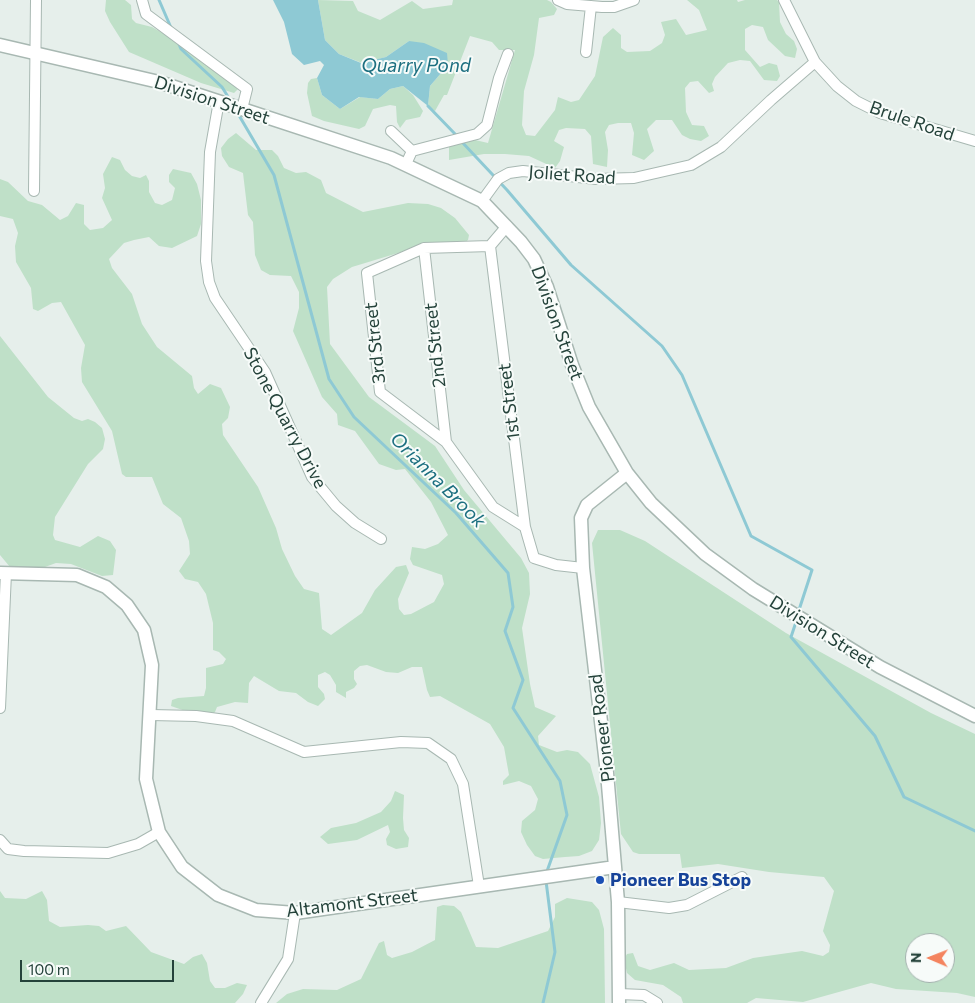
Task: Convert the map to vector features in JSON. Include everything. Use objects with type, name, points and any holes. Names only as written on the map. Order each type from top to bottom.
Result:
[{"type":"street","points":[[34,191],[36,0]]},
{"type":"street","points":[[142,0],[146,14],[247,89],[242,109]]},
{"type":"street","points":[[558,0],[567,4],[614,7],[634,0]]},
{"type":"street","name":"Brule Road","points":[[784,0],[815,62],[837,86],[856,101],[880,113],[975,141]]},
{"type":"street","points":[[586,52],[591,6]]},
{"type":"street","name":"Division Street","points":[[0,45],[159,82],[218,101],[406,164],[482,201],[508,226],[534,259],[547,287],[572,365],[589,407],[626,473],[651,503],[677,530],[705,554],[753,589],[880,667],[975,716]]},
{"type":"street","points":[[412,151],[477,134],[487,125],[498,78],[508,54]]},
{"type":"street","name":"Joliet Road","points":[[482,201],[498,179],[509,173],[523,171],[596,179],[634,178],[691,164],[722,147],[770,100],[815,62]]},
{"type":"street","name":"Stone Quarry Drive","points":[[218,101],[210,152],[206,261],[209,282],[216,298],[265,372],[312,477],[336,506],[355,522],[381,539]]},
{"type":"street","points":[[391,131],[412,151]]},
{"type":"street","points":[[406,164],[412,151]]},
{"type":"street","points":[[424,248],[490,246],[508,226]]},
{"type":"street","name":"1st Street","points":[[490,246],[524,527],[534,558],[556,565],[583,568]]},
{"type":"street","name":"3rd Street","points":[[424,248],[367,273],[380,392],[446,442]]},
{"type":"street","name":"2nd Street","points":[[424,248],[446,442]]},
{"type":"street","points":[[446,442],[494,507],[524,527]]},
{"type":"street","name":"Pioneer Road","points":[[619,999],[618,902],[607,772],[583,568],[581,518],[587,505],[626,473]]},
{"type":"street","points":[[0,708],[3,573]]},
{"type":"street","name":"Altamont Street","points":[[3,573],[77,575],[106,587],[127,605],[144,630],[152,665],[146,779],[159,832],[182,867],[218,895],[256,910],[295,913],[615,867]]},
{"type":"street","points":[[150,715],[196,716],[234,721],[304,752],[401,742],[428,743],[451,759],[463,784],[479,886]]},
{"type":"street","points":[[0,840],[8,849],[24,851],[108,853],[138,844],[159,832]]},
{"type":"street","points":[[618,902],[669,908],[688,905],[742,878]]},
{"type":"street","points":[[262,1003],[288,959],[295,913]]},
{"type":"street","points":[[619,999],[644,995],[657,1003]]},
{"type":"green space","points":[[106,0],[125,0],[131,5],[132,19],[136,23],[152,27],[166,35],[239,88],[234,93],[201,83],[129,52],[105,11]]},
{"type":"green space","points":[[318,0],[353,1],[358,11],[380,20],[412,1],[423,9],[452,5],[453,0],[547,0],[551,2],[557,9],[554,15],[539,18],[534,55],[524,91],[522,125],[526,135],[535,136],[555,110],[558,97],[571,102],[579,100],[595,76],[603,37],[613,28],[621,35],[621,48],[627,52],[650,51],[662,43],[665,35],[661,22],[676,19],[686,35],[707,30],[699,10],[687,0],[737,0],[738,2],[745,0],[777,0],[779,2],[780,22],[786,34],[794,41],[797,49],[795,58],[785,56],[768,40],[763,27],[752,25],[745,29],[745,50],[760,67],[769,63],[777,65],[780,76],[777,81],[764,80],[750,61],[740,60],[728,63],[715,77],[712,84],[714,91],[709,93],[698,81],[690,82],[685,88],[686,112],[692,125],[704,126],[709,136],[701,141],[690,139],[682,135],[672,120],[656,120],[647,129],[654,151],[644,160],[632,155],[634,133],[631,123],[618,123],[609,125],[605,132],[608,150],[607,167],[593,164],[591,136],[585,129],[566,128],[559,130],[554,141],[564,147],[560,161],[555,168],[529,156],[505,154],[484,154],[449,160],[449,145],[475,140],[488,143],[515,50],[499,50],[492,42],[470,36],[447,95],[444,95],[435,111],[428,106],[430,86],[448,65],[409,41],[386,57],[362,63],[339,54],[325,40]]},
{"type":"green space","points":[[317,78],[322,95],[340,109],[360,97],[378,99],[390,89],[403,86],[413,95],[423,111],[420,117],[406,120],[400,128],[397,122],[396,106],[390,105],[373,109],[365,126],[359,129],[324,121],[312,116],[307,93],[308,83],[311,79]]},
{"type":"green space","points":[[236,133],[256,150],[272,150],[278,156],[284,168],[296,173],[306,172],[321,180],[326,193],[363,212],[408,203],[428,204],[441,208],[455,218],[469,235],[468,240],[462,245],[431,243],[352,267],[333,279],[327,287],[330,344],[369,397],[435,446],[464,490],[521,558],[529,573],[530,594],[522,628],[530,684],[535,707],[556,716],[538,736],[539,745],[557,752],[567,750],[578,752],[590,764],[599,797],[601,823],[599,840],[592,851],[579,856],[543,859],[535,856],[521,832],[522,821],[535,810],[538,799],[531,786],[519,781],[503,785],[503,781],[509,775],[504,747],[490,724],[440,696],[430,697],[422,667],[412,667],[398,673],[386,672],[367,665],[360,666],[354,671],[354,679],[357,684],[346,692],[346,698],[336,692],[336,685],[330,675],[325,672],[318,675],[318,687],[324,694],[325,699],[318,706],[308,702],[296,693],[279,691],[254,676],[249,683],[248,703],[235,702],[217,707],[210,716],[191,713],[171,706],[172,700],[178,698],[204,696],[206,668],[223,664],[226,659],[219,652],[213,650],[213,623],[206,594],[198,582],[185,579],[179,571],[190,554],[189,541],[181,518],[163,504],[152,477],[126,477],[122,474],[112,431],[82,382],[81,368],[85,345],[61,302],[52,303],[38,311],[33,309],[31,288],[16,262],[15,246],[18,233],[13,219],[0,216],[0,179],[8,182],[28,201],[42,205],[60,220],[68,216],[76,203],[84,205],[84,224],[90,230],[103,228],[112,220],[102,198],[105,188],[103,174],[112,157],[120,160],[125,170],[132,176],[140,178],[146,175],[149,181],[149,192],[155,203],[162,205],[172,200],[175,188],[169,182],[169,175],[173,169],[191,173],[197,184],[201,200],[201,224],[197,236],[172,248],[159,246],[149,237],[134,240],[124,243],[109,259],[112,268],[132,294],[142,324],[157,347],[192,376],[194,388],[198,394],[210,384],[221,388],[230,407],[228,418],[222,424],[223,435],[258,487],[276,528],[282,549],[295,576],[304,589],[319,593],[322,629],[331,635],[362,613],[375,590],[396,567],[406,565],[409,573],[398,599],[399,609],[404,615],[411,614],[434,602],[444,584],[442,575],[413,565],[410,559],[412,547],[425,549],[438,544],[448,535],[431,502],[405,469],[396,470],[379,464],[355,431],[338,425],[337,414],[322,397],[293,331],[299,308],[299,292],[291,276],[270,275],[261,270],[255,255],[253,222],[248,215],[243,173],[229,167],[222,156],[221,148]]},
{"type":"green space","points":[[0,336],[48,397],[74,418],[82,421],[88,419],[102,428],[105,439],[103,449],[88,464],[55,517],[53,535],[55,540],[80,547],[98,536],[110,541],[116,550],[113,575],[102,576],[71,564],[56,563],[45,567],[21,569],[10,567],[0,555]]},
{"type":"green space","points":[[598,530],[620,530],[645,541],[786,633],[931,713],[975,734],[975,997],[957,993],[896,989],[871,983],[803,1002],[756,998],[747,1003],[683,1003],[681,997],[663,985],[635,980],[627,973],[624,959],[627,954],[633,953],[638,966],[650,970],[674,963],[689,970],[726,968],[753,958],[802,951],[823,956],[829,952],[830,945],[823,931],[834,891],[824,877],[769,872],[718,864],[682,868],[680,854],[639,854],[633,852],[621,834],[592,543]]},
{"type":"green space","points":[[395,791],[404,795],[403,818],[404,830],[409,838],[408,847],[396,849],[387,845],[386,839],[390,832],[388,825],[357,840],[328,844],[320,837],[331,828],[356,823],[381,812],[391,801]]},
{"type":"green space","points":[[0,891],[5,898],[26,899],[42,891],[47,900],[49,921],[60,927],[88,925],[99,926],[106,931],[126,926],[151,952],[184,964],[193,957],[202,954],[207,963],[210,981],[215,988],[225,988],[237,983],[247,985],[243,994],[235,1003],[0,1003]]},
{"type":"green space","points":[[567,898],[592,902],[599,910],[604,929],[605,1003],[276,1003],[287,994],[303,989],[337,990],[361,979],[379,943],[384,941],[387,955],[392,958],[412,952],[435,940],[437,907],[443,905],[454,906],[461,912],[476,947],[498,948],[548,931],[555,917],[555,904]]},
{"type":"water","name":"Quarry Pond","points":[[273,0],[318,0],[325,40],[339,54],[361,63],[386,57],[409,41],[424,43],[447,53],[448,65],[430,86],[428,106],[403,86],[390,89],[378,99],[359,97],[340,109],[322,95],[317,78],[324,65],[320,61],[304,65],[292,54],[284,22]]},
{"type":"waterway","name":"Orianna Brook","points":[[159,0],[172,30]]},
{"type":"waterway","name":"Orianna Brook","points":[[178,42],[181,49],[222,87],[230,100]]},
{"type":"waterway","points":[[428,106],[457,136]]},
{"type":"waterway","name":"Orianna Brook","points":[[237,112],[274,175],[329,379],[354,417],[456,513],[508,573],[513,607],[505,631],[523,680],[513,708],[560,781],[567,815],[546,874]]},
{"type":"waterway","points":[[461,141],[507,190],[571,265],[662,346],[682,375],[751,536],[812,570],[798,613]]},
{"type":"waterway","points":[[797,619],[791,637],[875,736],[904,797],[975,831]]},
{"type":"waterway","name":"Orianna Brook","points":[[543,1003],[555,952],[546,881]]},
{"type":"place","name":"Pioneer Bus Stop","points":[[600,880]]}]
